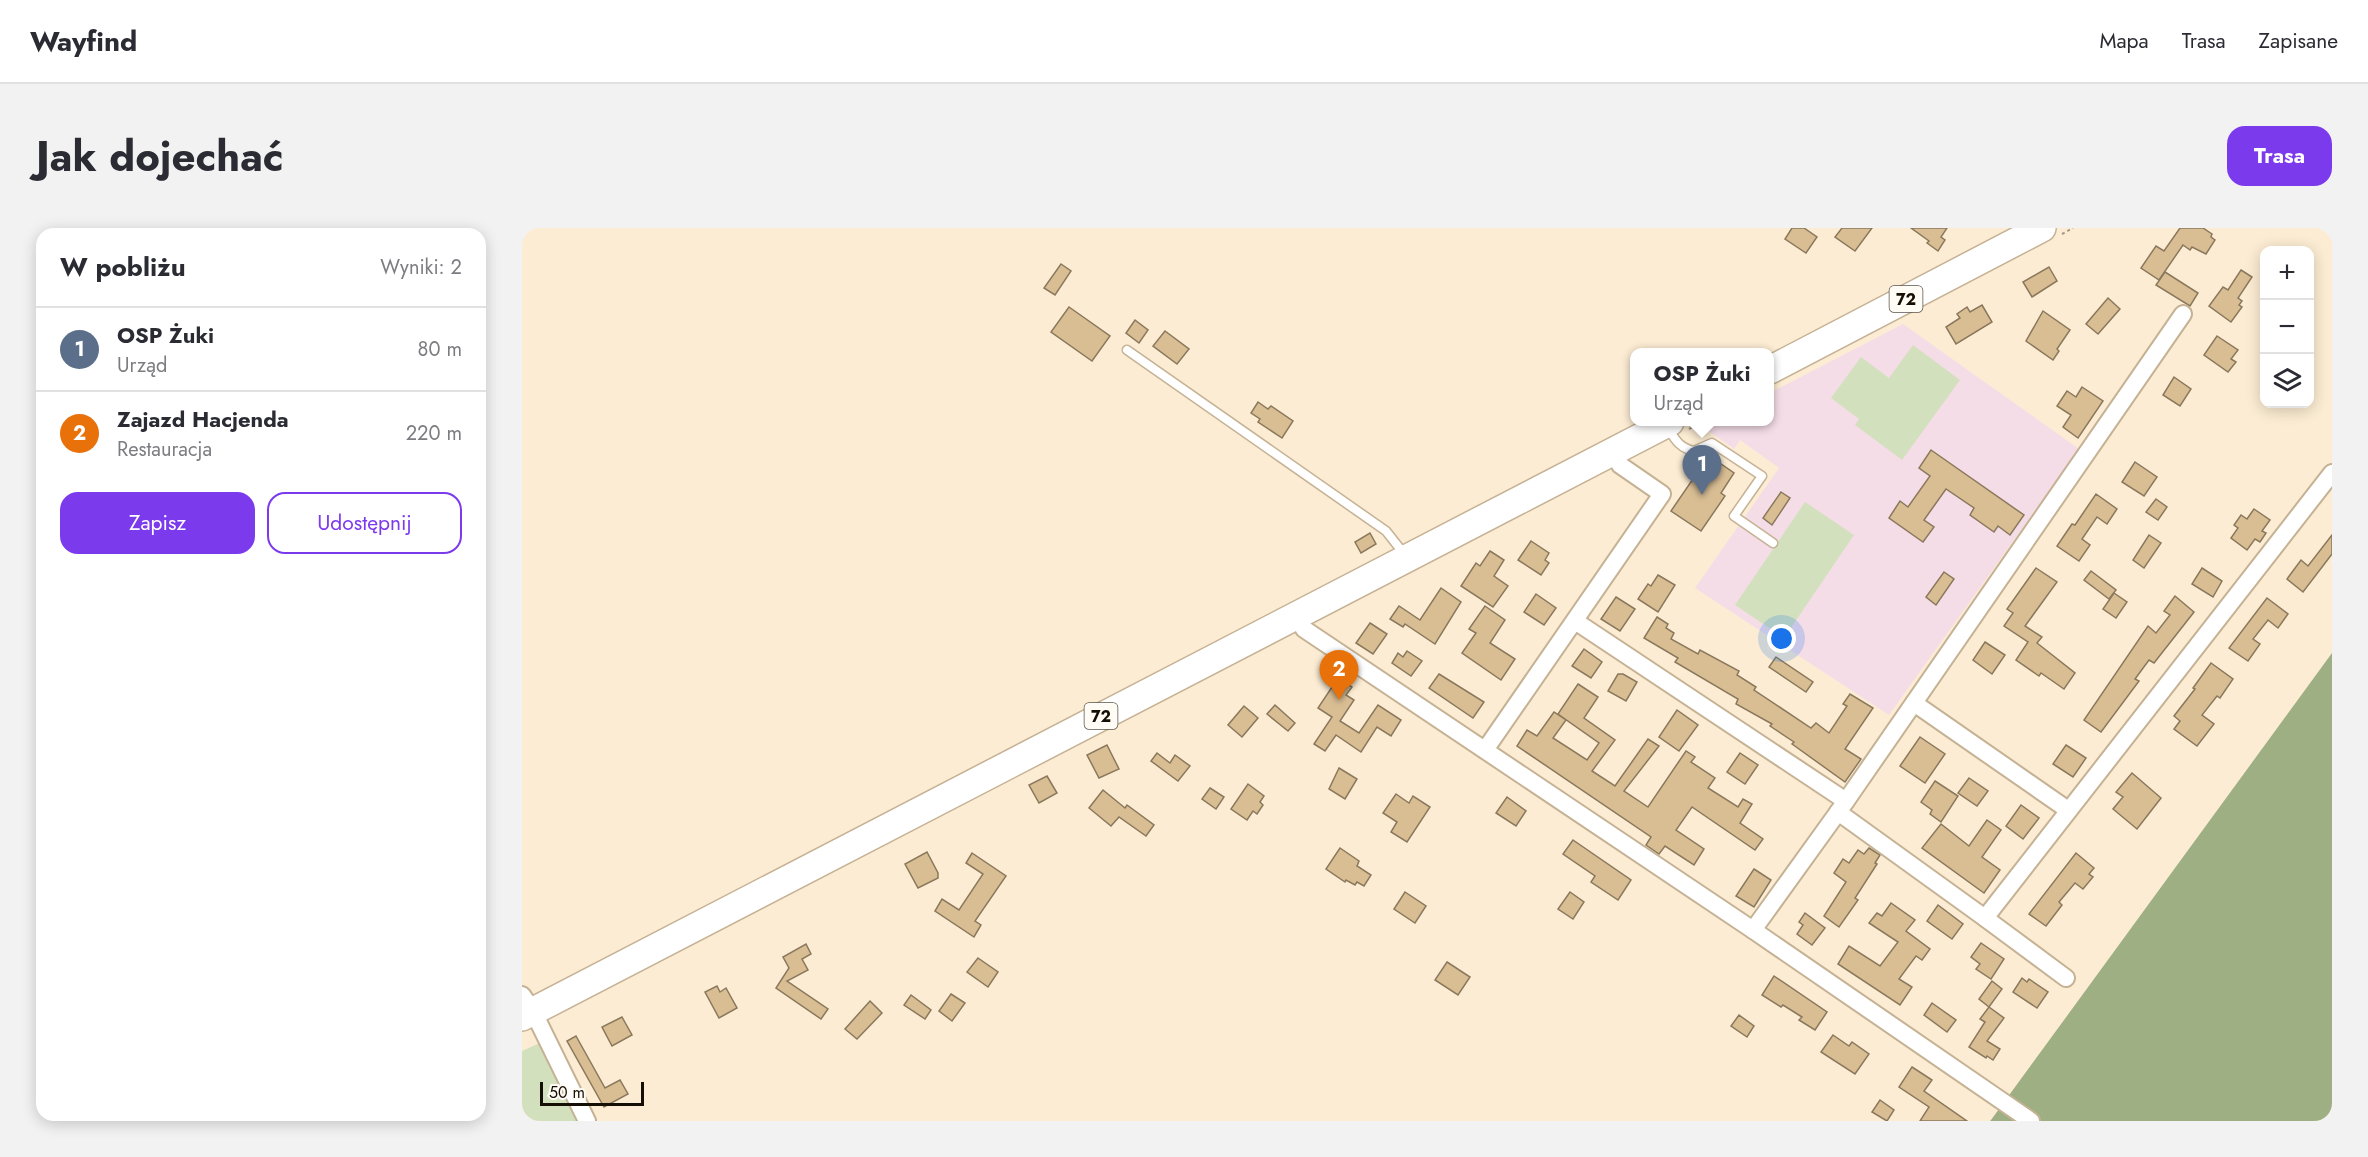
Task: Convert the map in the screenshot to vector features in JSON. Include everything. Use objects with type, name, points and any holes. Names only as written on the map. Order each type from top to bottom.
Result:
[{"type":"main road","name":"72","points":[[1774,368],[2042,228]]},
{"type":"main road","name":"72","points":[[526,1008],[1661,426]]},
{"type":"street","points":[[1753,930],[1842,807],[2183,314]]},
{"type":"street","points":[[1485,750],[1662,494],[1620,465],[1613,451]]},
{"type":"street","points":[[1985,918],[2332,473]]},
{"type":"street","points":[[1296,615],[1304,629],[1753,930],[2031,1121]]},
{"type":"street","points":[[1575,621],[1842,807],[2066,978]]},
{"type":"street","points":[[1914,703],[2068,810]]},
{"type":"street","points":[[526,1008],[587,1121]]},
{"type":"lane","points":[[1127,350],[1386,531],[1408,557]]},
{"type":"lane","points":[[1668,426],[1677,443],[1686,449],[1694,452],[1712,443],[1762,476],[1734,516],[1773,543]]},
{"type":"shaded area","points":[[1903,324],[2079,449],[1889,715],[1695,588],[1779,468],[1740,440],[1734,449],[1703,427],[1774,426],[1774,391]]},
{"type":"green space","points":[[1913,345],[1960,380],[1902,460],[1855,425],[1859,419],[1831,398],[1861,357],[1889,378]]},
{"type":"green space","points":[[1805,502],[1854,535],[1784,638],[1735,605]]},
{"type":"green space","points":[[2332,653],[2332,1121],[1990,1121],[1991,1120]]},
{"type":"green space","points":[[542,1042],[579,1121],[522,1121],[522,1051]]},
{"type":"building","points":[[1792,228],[1804,228],[1817,237],[1806,253],[1785,239]]},
{"type":"building","points":[[1842,228],[1872,228],[1855,251],[1835,237]]},
{"type":"building","points":[[1911,228],[1947,228],[1941,237],[1945,240],[1938,251]]},
{"type":"building","points":[[2180,228],[2203,228],[2212,234],[2211,237],[2215,240],[2206,254],[2192,247],[2190,250],[2183,245],[2159,280],[2141,268],[2156,246],[2164,251]]},
{"type":"building","points":[[1061,264],[1071,271],[1055,295],[1044,288]]},
{"type":"building","points":[[2049,267],[2057,281],[2032,297],[2023,282]]},
{"type":"building","points":[[2241,270],[2252,277],[2238,298],[2242,301],[2239,305],[2242,307],[2231,322],[2209,306],[2223,287],[2228,290]]},
{"type":"building","points":[[2165,272],[2198,293],[2190,306],[2156,285]]},
{"type":"building","points":[[2108,298],[2120,309],[2098,334],[2086,324]]},
{"type":"building","points":[[1982,305],[1992,322],[1956,344],[1946,327],[1960,318],[1957,314],[1967,307],[1970,312]]},
{"type":"building","points":[[1069,307],[1110,336],[1092,361],[1051,332]]},
{"type":"building","points":[[2043,311],[2070,330],[2057,349],[2059,351],[2053,360],[2026,341]]},
{"type":"building","points":[[1135,320],[1148,330],[1139,343],[1126,333]]},
{"type":"building","points":[[1165,331],[1189,349],[1177,364],[1153,346]]},
{"type":"building","points":[[2217,336],[2238,350],[2231,359],[2236,362],[2228,372],[2204,355]]},
{"type":"building","points":[[2174,377],[2191,389],[2180,406],[2163,395]]},
{"type":"building","points":[[2082,387],[2103,401],[2078,438],[2063,427],[2071,415],[2057,406],[2067,391],[2076,397]]},
{"type":"building","points":[[1258,402],[1268,409],[1271,406],[1293,421],[1282,438],[1258,422],[1260,419],[1251,413]]},
{"type":"building","points":[[1931,450],[2024,515],[2010,535],[1998,526],[1994,532],[1970,515],[1974,508],[1946,489],[1924,520],[1934,527],[1923,542],[1889,518],[1900,501],[1908,507],[1930,476],[1919,468]]},
{"type":"building","points":[[1714,459],[1734,473],[1721,493],[1725,496],[1701,531],[1671,511],[1695,476],[1700,479]]},
{"type":"building","points":[[2135,462],[2157,477],[2144,496],[2122,482]]},
{"type":"building","points":[[1781,492],[1790,498],[1772,525],[1763,518]]},
{"type":"building","points":[[2096,494],[2117,509],[2107,524],[2097,517],[2082,539],[2090,545],[2079,561],[2057,546],[2072,524],[2075,525]]},
{"type":"building","points":[[2156,499],[2167,507],[2158,520],[2146,512]]},
{"type":"building","points":[[2254,509],[2270,520],[2262,531],[2266,533],[2260,542],[2255,539],[2247,550],[2231,538],[2238,528],[2234,525],[2241,515],[2247,519]]},
{"type":"building","points":[[1370,533],[1376,544],[1361,553],[1355,542]]},
{"type":"building","points":[[2149,535],[2161,543],[2144,568],[2133,560]]},
{"type":"building","points":[[2332,535],[2332,554],[2303,592],[2287,579],[2301,560],[2308,566]]},
{"type":"building","points":[[1531,541],[1549,553],[1545,560],[1549,563],[1541,575],[1518,560]]},
{"type":"building","points":[[1490,551],[1504,560],[1494,576],[1508,586],[1493,607],[1461,586],[1476,563],[1480,566]]},
{"type":"building","points":[[2036,568],[2057,582],[2025,626],[2042,637],[2037,643],[2075,673],[2064,689],[2041,673],[2039,676],[2016,660],[2028,642],[2004,626],[2013,613],[2007,609]]},
{"type":"building","points":[[2202,568],[2222,581],[2213,597],[2192,584]]},
{"type":"building","points":[[2091,571],[2116,590],[2109,599],[2084,580]]},
{"type":"building","points":[[1944,572],[1954,579],[1936,605],[1926,597]]},
{"type":"building","points":[[1658,575],[1675,585],[1658,612],[1638,599],[1648,584],[1651,586]]},
{"type":"building","points":[[1441,588],[1461,602],[1435,644],[1405,624],[1403,627],[1390,619],[1399,606],[1420,620]]},
{"type":"building","points":[[2114,593],[2127,602],[2116,618],[2103,609]]},
{"type":"building","points":[[1536,594],[1556,608],[1544,625],[1524,612]]},
{"type":"building","points":[[2175,596],[2194,612],[2154,663],[2149,660],[2135,679],[2139,681],[2101,732],[2084,720],[2148,626],[2156,633],[2170,615],[2164,611]]},
{"type":"building","points":[[1616,597],[1635,609],[1620,631],[1601,619]]},
{"type":"building","points":[[2267,598],[2288,614],[2278,628],[2268,620],[2253,639],[2260,644],[2248,661],[2229,648]]},
{"type":"building","points":[[1485,606],[1505,620],[1490,643],[1515,659],[1501,680],[1462,653],[1476,633],[1469,629]]},
{"type":"building","points":[[1657,617],[1668,624],[1666,628],[1674,633],[1671,639],[1698,654],[1700,650],[1739,671],[1737,675],[1756,687],[1754,690],[1811,728],[1816,723],[1829,733],[1847,706],[1843,704],[1850,694],[1873,708],[1845,749],[1861,759],[1845,782],[1792,744],[1794,742],[1770,726],[1772,724],[1736,704],[1738,699],[1675,662],[1678,658],[1644,638]]},
{"type":"building","points":[[1370,623],[1387,634],[1373,654],[1356,643]]},
{"type":"building","points":[[1985,642],[2005,655],[1992,674],[1973,660]]},
{"type":"building","points":[[1584,649],[1602,662],[1591,678],[1572,666]]},
{"type":"building","points":[[1407,651],[1422,661],[1411,676],[1392,663],[1398,653],[1403,657]]},
{"type":"building","points":[[1776,657],[1813,682],[1806,692],[1769,667]]},
{"type":"building","points":[[2211,663],[2233,679],[2220,698],[2217,696],[2202,715],[2214,724],[2197,746],[2174,729],[2180,721],[2174,716]]},
{"type":"building","points":[[1439,674],[1484,702],[1473,718],[1429,688]]},
{"type":"building","points":[[1618,674],[1623,674],[1637,682],[1626,701],[1608,691]]},
{"type":"building","points":[[1338,678],[1352,687],[1346,695],[1354,700],[1340,721],[1359,733],[1378,705],[1401,720],[1391,736],[1377,727],[1361,752],[1336,735],[1325,751],[1314,744],[1332,717],[1318,708]]},
{"type":"building","points":[[1578,684],[1598,697],[1584,718],[1615,740],[1592,771],[1615,786],[1648,739],[1659,746],[1624,791],[1648,807],[1686,751],[1695,757],[1691,762],[1715,778],[1708,788],[1738,807],[1743,799],[1752,804],[1740,823],[1763,839],[1755,850],[1692,807],[1676,830],[1704,849],[1694,865],[1665,846],[1659,854],[1646,845],[1651,837],[1517,746],[1527,730],[1537,736],[1554,712],[1566,720],[1553,738],[1587,760],[1599,743],[1558,714]]},
{"type":"building","points":[[1275,705],[1295,723],[1288,731],[1267,714]]},
{"type":"building","points":[[1244,706],[1258,718],[1242,737],[1228,725]]},
{"type":"building","points":[[1677,710],[1698,725],[1679,751],[1659,737]]},
{"type":"building","points":[[1920,737],[1945,754],[1925,783],[1900,766]]},
{"type":"building","points":[[1107,745],[1119,769],[1099,778],[1087,755]]},
{"type":"building","points":[[2066,745],[2086,758],[2073,777],[2053,764]]},
{"type":"building","points":[[1157,753],[1170,763],[1175,755],[1190,766],[1178,781],[1151,761]]},
{"type":"building","points":[[1740,753],[1758,765],[1745,784],[1727,772]]},
{"type":"building","points":[[1339,768],[1357,779],[1345,799],[1329,789]]},
{"type":"building","points":[[2132,773],[2161,798],[2137,829],[2113,809],[2123,797],[2116,792]]},
{"type":"building","points":[[1047,776],[1057,793],[1039,803],[1029,785]]},
{"type":"building","points":[[1969,778],[1988,791],[1977,806],[1958,793]]},
{"type":"building","points":[[1935,781],[1958,796],[1941,822],[1930,814],[1932,810],[1921,802]]},
{"type":"building","points":[[1248,784],[1264,796],[1260,802],[1263,805],[1257,814],[1253,811],[1247,820],[1231,809]]},
{"type":"building","points":[[1210,788],[1224,797],[1216,809],[1202,799]]},
{"type":"building","points":[[1103,790],[1125,808],[1127,805],[1154,825],[1146,836],[1119,817],[1111,826],[1089,808]]},
{"type":"building","points":[[1396,794],[1409,803],[1413,796],[1430,807],[1407,842],[1391,832],[1397,822],[1383,813]]},
{"type":"building","points":[[1507,797],[1526,811],[1516,826],[1496,813]]},
{"type":"building","points":[[2021,805],[2039,818],[2023,839],[2006,826]]},
{"type":"building","points":[[1987,820],[2001,830],[1982,857],[2000,870],[1984,893],[1922,848],[1941,824],[1969,846]]},
{"type":"building","points":[[1573,840],[1631,880],[1618,900],[1591,882],[1595,876],[1563,854]]},
{"type":"building","points":[[1340,848],[1359,861],[1357,866],[1371,875],[1364,886],[1357,882],[1355,885],[1346,880],[1345,882],[1326,869]]},
{"type":"building","points":[[1869,848],[1880,855],[1875,863],[1877,864],[1855,898],[1858,900],[1839,927],[1824,916],[1846,882],[1834,873],[1843,859],[1849,863],[1858,850],[1864,854]]},
{"type":"building","points":[[927,852],[938,873],[938,878],[918,888],[905,864]]},
{"type":"building","points":[[972,853],[1006,876],[975,921],[981,925],[974,937],[935,911],[942,899],[959,910],[983,874],[966,863]]},
{"type":"building","points":[[2076,853],[2094,868],[2089,874],[2093,877],[2083,889],[2075,883],[2059,902],[2062,905],[2046,926],[2029,914]]},
{"type":"building","points":[[1754,869],[1771,880],[1754,907],[1736,896]]},
{"type":"building","points":[[1405,892],[1426,906],[1415,923],[1394,909]]},
{"type":"building","points":[[1570,892],[1584,902],[1573,919],[1558,909]]},
{"type":"building","points":[[1891,903],[1915,920],[1906,931],[1930,949],[1922,960],[1916,956],[1899,979],[1912,987],[1900,1005],[1838,964],[1849,946],[1880,966],[1898,942],[1869,923],[1877,913],[1882,916]]},
{"type":"building","points":[[1938,905],[1963,924],[1952,939],[1927,921]]},
{"type":"building","points":[[1805,913],[1825,928],[1812,945],[1797,934],[1803,925],[1799,922]]},
{"type":"building","points":[[1981,943],[2004,959],[1991,979],[1976,969],[1980,964],[1971,957]]},
{"type":"building","points":[[806,944],[811,954],[802,959],[808,970],[787,981],[828,1009],[821,1019],[776,988],[789,968],[783,957]]},
{"type":"building","points":[[978,958],[998,972],[988,987],[967,972]]},
{"type":"building","points":[[1447,962],[1470,977],[1458,995],[1435,980]]},
{"type":"building","points":[[1774,976],[1827,1012],[1815,1030],[1799,1020],[1802,1017],[1762,995]]},
{"type":"building","points":[[2022,978],[2027,982],[2029,979],[2048,992],[2037,1008],[2013,992]]},
{"type":"building","points":[[1992,981],[2002,989],[1989,1007],[1979,999]]},
{"type":"building","points":[[717,986],[720,992],[726,988],[737,1008],[719,1018],[705,992]]},
{"type":"building","points":[[951,994],[965,1003],[952,1021],[939,1011]]},
{"type":"building","points":[[911,995],[931,1010],[925,1019],[904,1005]]},
{"type":"building","points":[[870,1001],[882,1013],[857,1039],[845,1029]]},
{"type":"building","points":[[1932,1003],[1956,1020],[1947,1032],[1924,1015]]},
{"type":"building","points":[[1989,1007],[2004,1018],[1987,1041],[2000,1049],[1993,1060],[1969,1047],[1985,1022],[1980,1019]]},
{"type":"building","points":[[1739,1015],[1754,1026],[1747,1037],[1731,1026]]},
{"type":"building","points":[[622,1017],[632,1035],[612,1046],[602,1027]]},
{"type":"building","points":[[1833,1035],[1849,1046],[1852,1042],[1869,1054],[1855,1074],[1821,1052]]},
{"type":"building","points":[[576,1036],[605,1088],[620,1080],[628,1094],[604,1107],[567,1041]]},
{"type":"building","points":[[1912,1067],[1932,1080],[1924,1091],[1967,1121],[1920,1121],[1929,1107],[1899,1087]]},
{"type":"building","points":[[1880,1100],[1894,1110],[1887,1121],[1872,1112]]},
{"type":"place","name":"OSP Żuki","points":[[1702,495]]},
{"type":"place","name":"Zajazd Hacjenda","points":[[1339,700]]}]
